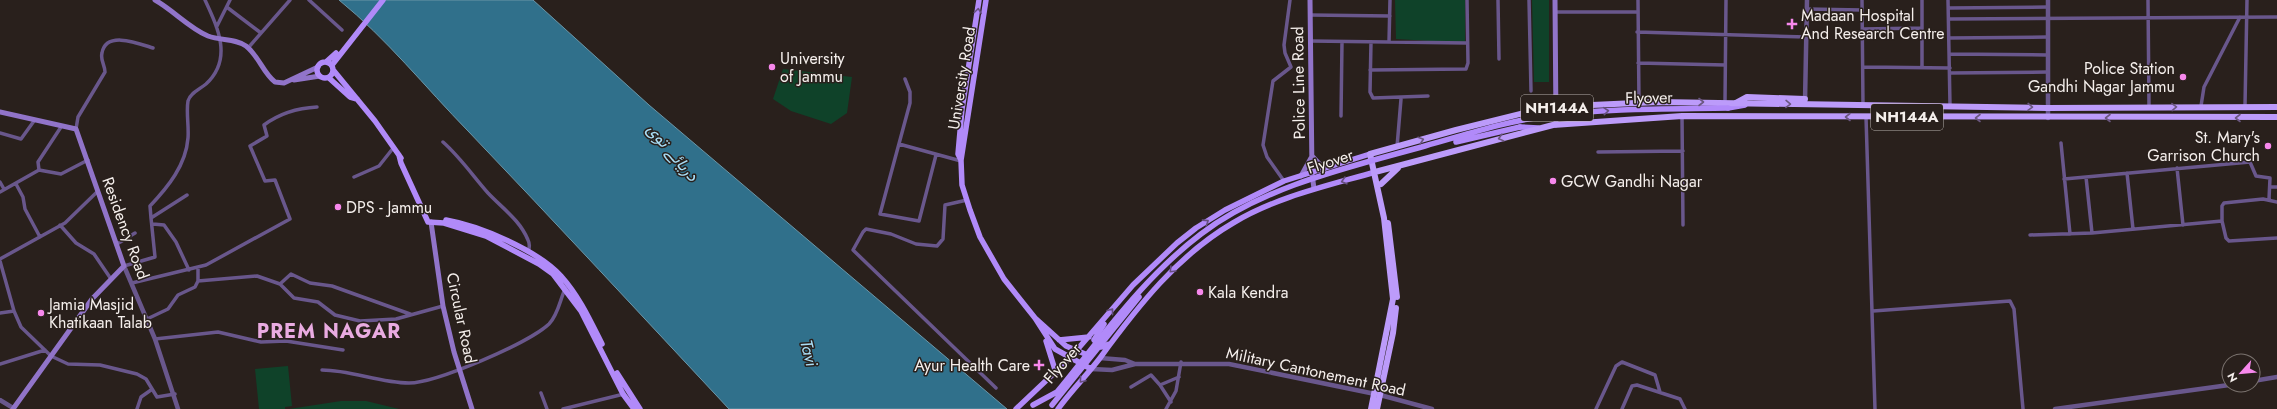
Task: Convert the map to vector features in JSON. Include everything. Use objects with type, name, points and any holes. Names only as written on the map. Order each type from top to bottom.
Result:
[{"type":"highway","points":[[1736,103],[1747,97],[1805,102]]},
{"type":"highway","name":"NH144A","points":[[1372,154],[1456,130],[1540,109],[1639,103],[1726,105],[1736,103],[1805,102],[1863,105],[1950,105],[2048,108],[2201,106],[2277,107]]},
{"type":"highway","name":"NH144A","points":[[1377,172],[1538,128],[1556,125],[1682,116],[2048,118],[2277,117]]},
{"type":"highway","points":[[1371,409],[1378,395],[1393,333],[1397,292],[1381,184],[1372,154]]},
{"type":"highway","points":[[1381,184],[1388,175],[1404,164]]},
{"type":"highway","points":[[1377,172],[1393,299],[1377,409]]},
{"type":"main road","points":[[155,0],[202,33],[236,41],[248,48],[275,82],[284,83],[320,76],[328,78],[350,97],[357,99]]},
{"type":"main road","points":[[328,78],[330,66],[334,57],[379,0]]},
{"type":"main road","points":[[334,57],[384,0]]},
{"type":"main road","name":"University Road","points":[[961,161],[958,154],[962,109],[980,0]]},
{"type":"main road","name":"University Road","points":[[986,0],[961,161],[962,185],[980,237],[993,262],[1008,286],[1035,318]]},
{"type":"main road","name":"Police Line Road","points":[[1310,0],[1312,173],[1314,190]]},
{"type":"main road","points":[[1555,0],[1556,125]]},
{"type":"main road","points":[[294,80],[318,68],[322,63],[330,66]]},
{"type":"main road","name":"Circular Road","points":[[330,66],[394,147],[433,230],[443,306],[459,370],[472,409]]},
{"type":"main road","points":[[318,68],[320,76]]},
{"type":"main road","name":"Flyover","points":[[1018,408],[1033,405],[1057,392],[1162,267],[1202,232],[1251,203],[1283,190],[1370,162],[1458,137],[1547,116],[1616,110],[1749,104]]},
{"type":"main road","points":[[0,112],[76,130]]},
{"type":"main road","name":"Flyover","points":[[1054,408],[1164,269],[1200,239],[1230,218],[1284,193],[1371,165],[1459,141],[1520,127],[1538,128]]},
{"type":"main road","name":"Residency Road","points":[[76,130],[99,190],[124,266]]},
{"type":"main road","points":[[1018,408],[1056,373],[1077,351],[1133,285],[1191,232],[1225,210],[1284,181],[1372,154]]},
{"type":"main road","points":[[1301,176],[1312,156],[1324,169]]},
{"type":"main road","points":[[1054,408],[1063,402],[1100,358],[1119,330],[1168,274],[1207,240],[1255,211],[1314,190],[1377,172]]},
{"type":"main road","points":[[428,220],[478,228],[554,270],[577,297],[634,409]]},
{"type":"main road","points":[[527,254],[547,270],[565,289],[581,311],[626,393],[640,409]]},
{"type":"main road","points":[[14,409],[92,299],[124,266]]},
{"type":"main road","points":[[1035,318],[1055,349],[1091,369]]},
{"type":"main road","points":[[1035,318],[1042,322],[1059,340],[1077,351],[1100,358]]},
{"type":"main road","points":[[1103,321],[1103,327],[1094,340],[1101,348],[1110,344]]},
{"type":"main road","points":[[1043,332],[1056,373]]},
{"type":"main road","points":[[1059,340],[1089,337]]},
{"type":"street","points":[[124,266],[155,257],[153,224],[150,206],[174,177],[185,153],[189,132],[188,101],[192,95],[210,80],[217,69],[221,54],[221,38],[205,0]]},
{"type":"street","points":[[217,26],[228,8],[230,0]]},
{"type":"street","points":[[248,48],[290,0]]},
{"type":"street","points":[[309,0],[342,30]]},
{"type":"street","points":[[1284,181],[1267,157],[1263,142],[1271,85],[1274,79],[1291,67],[1285,53],[1284,45],[1290,0]]},
{"type":"street","points":[[1389,42],[1390,0]]},
{"type":"street","points":[[1370,70],[1466,69],[1468,63],[1467,0]]},
{"type":"street","points":[[1498,0],[1499,59]]},
{"type":"street","points":[[1529,0],[1531,91]]},
{"type":"street","points":[[1638,0],[1637,32],[1639,103]]},
{"type":"street","points":[[1726,0],[1726,105]]},
{"type":"street","points":[[1805,102],[1807,0]]},
{"type":"street","points":[[1862,0],[1864,67],[1863,105]]},
{"type":"street","points":[[1922,0],[1922,67]]},
{"type":"street","points":[[1948,0],[1950,105]]},
{"type":"street","points":[[2048,0],[2048,118]]},
{"type":"street","points":[[2148,0],[2149,107]]},
{"type":"street","points":[[2245,106],[2248,17],[2247,0]]},
{"type":"street","points":[[1949,8],[2048,7]]},
{"type":"street","points":[[228,8],[261,33]]},
{"type":"street","points":[[1807,9],[1862,10]]},
{"type":"street","points":[[1556,12],[1638,12]]},
{"type":"street","points":[[1310,15],[1390,16]]},
{"type":"street","points":[[2201,106],[2204,87],[2240,17]]},
{"type":"street","points":[[1949,19],[2277,17]]},
{"type":"street","points":[[1863,29],[1922,28]]},
{"type":"street","points":[[1637,32],[1806,38]]},
{"type":"street","points":[[1949,38],[2048,37]]},
{"type":"street","points":[[76,130],[78,117],[104,72],[101,55],[104,47],[114,41],[123,39],[153,48]]},
{"type":"street","points":[[1310,41],[1467,44]]},
{"type":"street","points":[[1341,116],[1342,42]]},
{"type":"street","points":[[1371,42],[1370,92],[1373,98],[1401,99],[1428,96]]},
{"type":"street","points":[[1949,54],[2047,55]]},
{"type":"street","points":[[1638,63],[1725,65]]},
{"type":"street","points":[[1864,67],[1950,68]]},
{"type":"street","points":[[1950,73],[2047,72]]},
{"type":"street","points":[[905,79],[910,96],[880,214],[919,221],[936,155]]},
{"type":"street","points":[[1397,147],[1401,99]]},
{"type":"street","points":[[132,283],[198,267],[290,220],[275,180],[265,182],[250,148],[251,145],[267,136],[264,125],[277,117],[298,109],[317,107]]},
{"type":"street","points":[[1682,116],[1683,225]]},
{"type":"street","points":[[1866,117],[1875,409]]},
{"type":"street","points":[[0,133],[21,139],[34,121]]},
{"type":"street","points":[[39,170],[38,162],[61,127]]},
{"type":"street","points":[[443,142],[454,152],[489,193],[514,218],[530,244],[527,254]]},
{"type":"street","points":[[2061,143],[2070,234]]},
{"type":"street","points":[[899,144],[961,161]]},
{"type":"street","points":[[354,177],[380,166],[394,147]]},
{"type":"street","points":[[1598,152],[1683,151]]},
{"type":"street","points":[[0,182],[2,190],[16,184],[39,170],[61,174],[88,160]]},
{"type":"street","points":[[2064,179],[2250,162],[2256,176],[2270,178],[2269,199]]},
{"type":"street","points":[[2178,168],[2183,225]]},
{"type":"street","points":[[2127,173],[2133,230]]},
{"type":"street","points":[[2086,177],[2092,233]]},
{"type":"street","points":[[16,184],[23,197],[24,207],[40,237]]},
{"type":"street","points":[[2270,187],[2277,187]]},
{"type":"street","points":[[99,190],[68,220],[0,260],[14,312],[24,332],[51,356],[68,364],[100,365],[137,374],[146,379],[151,390],[157,397],[175,394]]},
{"type":"street","points":[[151,218],[187,194]]},
{"type":"street","points":[[2277,202],[2269,199],[2224,203],[2222,206],[2222,221],[2226,238],[2229,241],[2277,238]]},
{"type":"street","points":[[966,200],[945,205],[943,210],[942,239],[937,246],[916,244],[890,234],[866,229],[853,251],[934,326],[996,388]]},
{"type":"street","points":[[2030,235],[2092,233],[2222,221]]},
{"type":"street","points":[[153,224],[164,225],[176,242],[189,270]]},
{"type":"street","points":[[60,225],[76,243],[94,254],[111,279]]},
{"type":"street","points":[[117,244],[135,233]]},
{"type":"street","name":"Residency Road","points":[[124,266],[155,339],[175,394],[178,409]]},
{"type":"street","points":[[147,319],[168,309],[176,298],[195,287],[198,281],[198,267]]},
{"type":"street","points":[[280,284],[291,274],[310,283],[332,286],[410,314]]},
{"type":"street","points":[[198,281],[257,276],[280,284],[294,298],[318,302],[338,316],[369,321],[396,319],[443,306]]},
{"type":"street","points":[[322,370],[340,371],[411,383],[459,370],[532,336],[546,327],[553,320],[565,289]]},
{"type":"street","points":[[1873,311],[2010,301],[2014,309],[2023,409]]},
{"type":"street","points":[[0,313],[14,312]]},
{"type":"street","points":[[155,339],[218,332],[261,342],[286,341],[343,350]]},
{"type":"street","points":[[0,364],[45,350]]},
{"type":"street","name":"Military Cantonement Road","points":[[1100,358],[1125,360],[1135,364],[1181,362],[1229,364],[1378,395],[1432,409]]},
{"type":"street","points":[[1166,409],[1171,402],[1179,377],[1181,362]]},
{"type":"street","points":[[1597,409],[1616,366],[1622,362],[1655,375],[1660,392]]},
{"type":"street","points":[[1091,369],[1112,370],[1135,364]]},
{"type":"street","points":[[1131,387],[1151,376],[1160,385],[1171,402]]},
{"type":"street","points":[[1160,385],[1179,377]]},
{"type":"street","points":[[2261,380],[2277,377]]},
{"type":"street","points":[[1622,409],[1634,385],[1660,392],[1681,400],[1685,409]]},
{"type":"street","points":[[2055,409],[2221,386]]},
{"type":"street","points":[[137,409],[141,397],[151,390]]},
{"type":"street","points":[[541,393],[547,409]]},
{"type":"street","points":[[563,409],[626,393]]},
{"type":"street","points":[[0,400],[14,409]]},
{"type":"street","points":[[2090,403],[2091,409]]},
{"type":"green space","points":[[1395,0],[1465,0],[1465,43],[1396,39]]},
{"type":"green space","points":[[1532,0],[1549,0],[1549,82],[1534,82]]},
{"type":"green space","points":[[783,69],[852,77],[847,113],[831,124],[791,111],[773,99]]},
{"type":"green space","points":[[288,366],[292,406],[285,407],[285,409],[259,409],[255,369]]},
{"type":"green space","points":[[341,401],[366,401],[399,409],[289,409]]},
{"type":"water","points":[[339,0],[533,0],[649,105],[1007,409],[729,409],[390,47]]},
{"type":"place","name":"Madaan Hospital And Research Centre","points":[[1792,24]]},
{"type":"place","name":"University of Jammu","points":[[772,67]]},
{"type":"place","name":"Police Station Gandhi Nagar Jammu","points":[[2183,77]]},
{"type":"place","name":"St. Mary's Garrison Church","points":[[2268,146]]},
{"type":"place","name":"GCW Gandhi Nagar","points":[[1553,181]]},
{"type":"place","name":"DPS - Jammu","points":[[338,207]]},
{"type":"place","name":"Kala Kendra","points":[[1200,292]]},
{"type":"place","name":"Jamia Masjid Khatikaan Talab","points":[[41,313]]},
{"type":"place","name":"Ayur Health Care","points":[[1039,365]]},
{"type":"district","name":"PREM NAGAR","points":[[329,331]]},
{"type":"water label","name":"دریائے توی","points":[[673,152]]},
{"type":"water label","name":"Tavi","points":[[809,353]]}]
